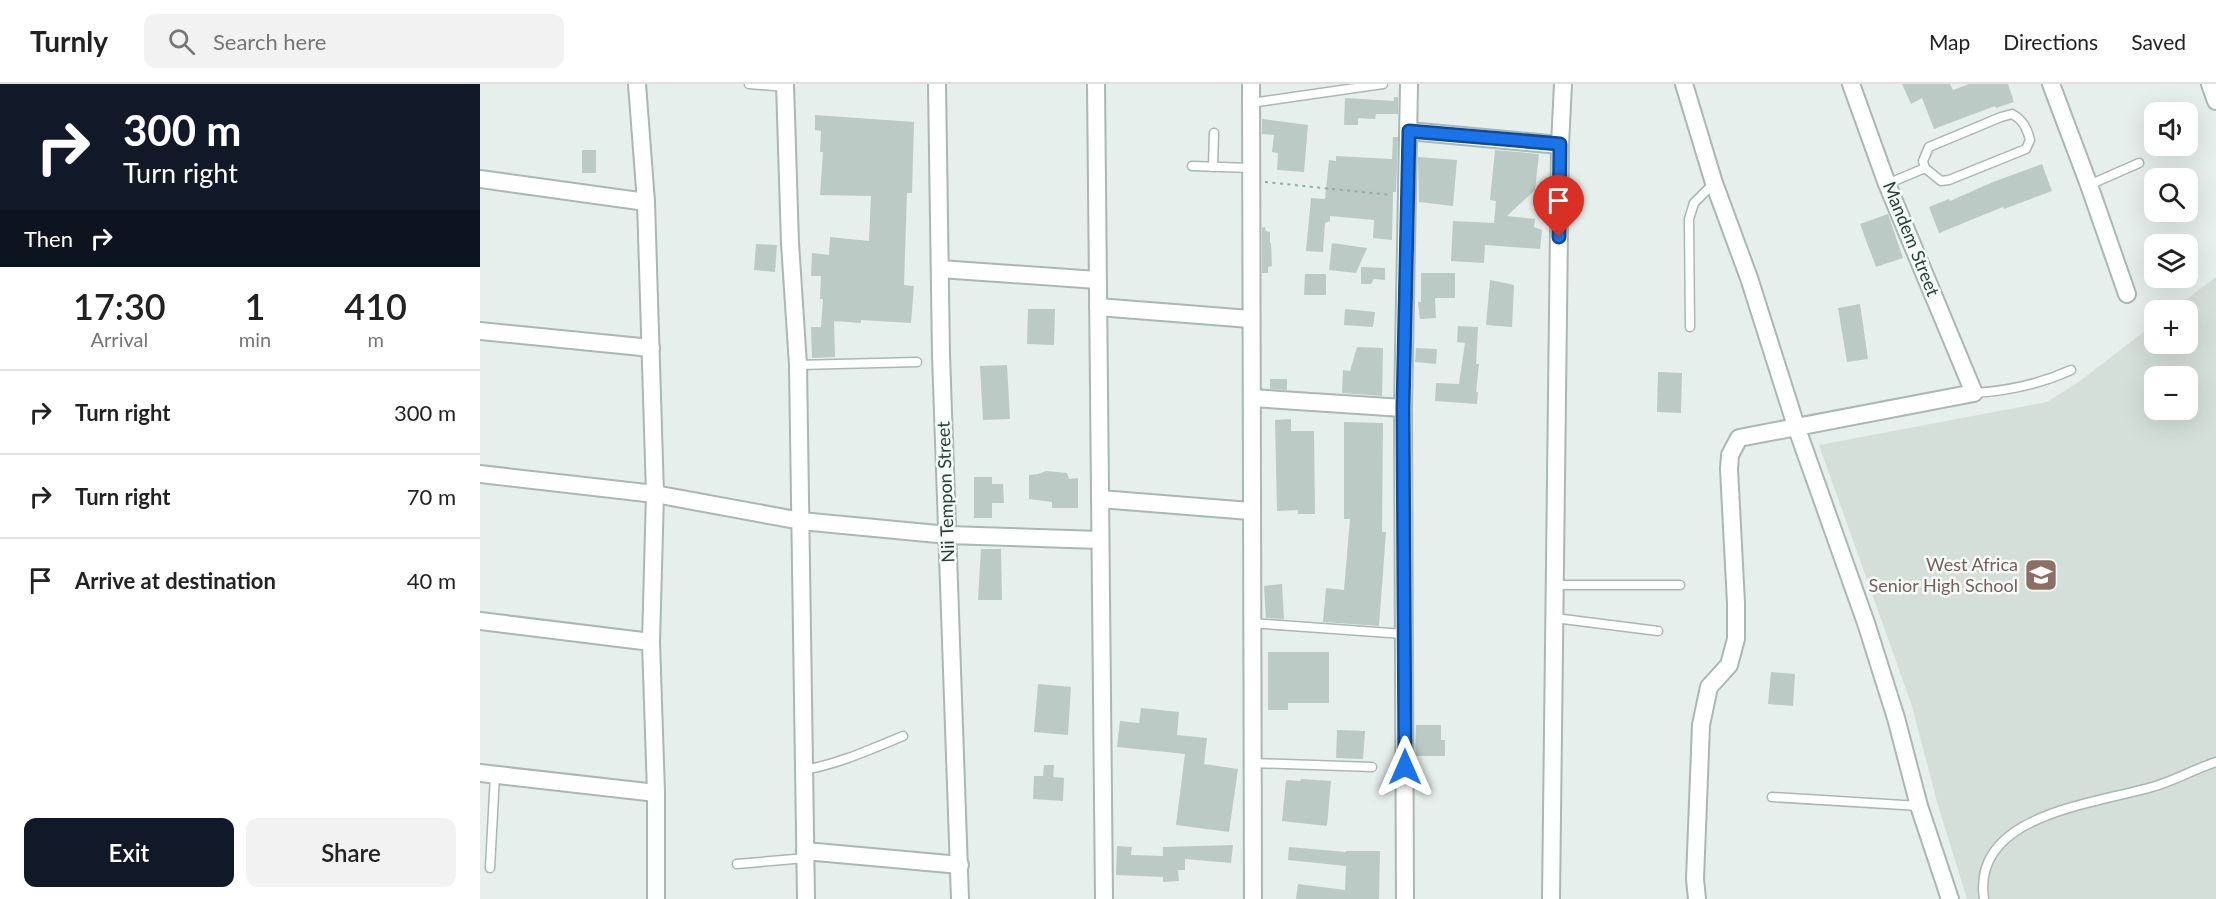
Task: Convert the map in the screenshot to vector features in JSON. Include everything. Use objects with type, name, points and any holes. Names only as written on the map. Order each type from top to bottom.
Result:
[{"type":"street","points":[[637,84],[646,202],[655,494],[651,642],[656,793],[656,899]]},
{"type":"street","name":"Nii Tempon Street","points":[[937,84],[941,355],[960,899]]},
{"type":"street","points":[[1096,84],[1104,899]]},
{"type":"street","points":[[1251,84],[1250,511],[1253,899]]},
{"type":"street","points":[[1405,899],[1403,408],[1409,84]]},
{"type":"street","points":[[1551,899],[1560,144],[1563,84]]},
{"type":"street","points":[[1684,84],[1714,183],[1749,278],[1796,426],[1866,623],[1896,718],[1919,806],[1950,899]]},
{"type":"street","name":"Mandem Street","points":[[1851,84],[1887,184],[1974,393]]},
{"type":"street","points":[[2051,84],[2090,185],[2127,294]]},
{"type":"street","points":[[2210,84],[2216,101]]},
{"type":"street","points":[[785,86],[790,243],[798,365],[806,899]]},
{"type":"street","points":[[1409,131],[1560,144]]},
{"type":"street","points":[[480,179],[646,202]]},
{"type":"street","points":[[940,269],[1097,280]]},
{"type":"street","points":[[1098,307],[1250,319]]},
{"type":"street","points":[[480,331],[651,348]]},
{"type":"street","points":[[1696,899],[1701,725],[1709,687],[1729,665],[1736,639],[1728,469],[1730,454],[1739,438],[1974,393]]},
{"type":"street","points":[[1252,398],[1403,408]]},
{"type":"street","points":[[480,474],[655,494],[801,521],[948,535],[1100,540]]},
{"type":"street","points":[[1100,499],[1250,511]]},
{"type":"street","points":[[480,621],[651,642]]},
{"type":"street","points":[[488,774],[656,793]]},
{"type":"street","points":[[806,854],[960,865]]},
{"type":"lane","points":[[749,84],[785,86]]},
{"type":"lane","points":[[1251,103],[1383,84]]},
{"type":"lane","points":[[2012,114],[2021,119],[2028,131],[2030,140],[2026,149],[1949,180],[1941,181],[1925,168],[1923,160],[1929,147],[2001,117],[2012,114]]},
{"type":"lane","points":[[1213,167],[1214,133]]},
{"type":"lane","points":[[2090,185],[2139,163]]},
{"type":"lane","points":[[1192,166],[1213,167],[1250,175]]},
{"type":"lane","points":[[1887,184],[1925,168]]},
{"type":"lane","points":[[1690,327],[1689,219],[1694,203],[1714,183]]},
{"type":"lane","points":[[798,365],[917,362]]},
{"type":"lane","points":[[1974,393],[2007,390],[2052,378],[2071,370]]},
{"type":"lane","points":[[1555,585],[1680,585]]},
{"type":"lane","points":[[1555,618],[1658,632]]},
{"type":"lane","points":[[1251,623],[1404,634]]},
{"type":"lane","points":[[804,770],[824,767],[903,736]]},
{"type":"lane","points":[[1984,899],[1982,887],[1985,868],[1994,852],[2018,828],[2064,808],[2155,786],[2216,762]]},
{"type":"lane","points":[[1252,763],[1372,767]]},
{"type":"lane","points":[[488,774],[490,868]]},
{"type":"lane","points":[[1772,798],[1919,806]]},
{"type":"lane","points":[[737,864],[806,854]]},
{"type":"path","points":[[1250,175],[1408,197]]},
{"type":"shaded area","name":"West Africa Senior High School","points":[[2216,277],[2216,899],[1967,899],[1937,802],[1912,706],[1819,445],[2047,402],[2080,381],[2144,332],[2144,354],[2198,354],[2198,300],[2185,300]]},
{"type":"building","points":[[1902,84],[1950,84],[1953,90],[1969,84],[2008,84],[2014,102],[1996,108],[1995,106],[1934,129],[1922,98],[1911,104]]},
{"type":"building","points":[[1394,97],[1398,97],[1398,114],[1376,114],[1375,119],[1358,118],[1358,125],[1344,125],[1345,98],[1394,101]]},
{"type":"building","points":[[815,115],[914,122],[912,193],[907,193],[904,285],[914,286],[911,323],[834,321],[835,357],[812,358],[811,327],[821,327],[823,299],[820,299],[821,276],[811,276],[812,253],[829,255],[830,237],[869,241],[871,196],[820,195],[823,152],[820,152],[821,131],[815,130]]},
{"type":"building","points":[[1262,119],[1308,125],[1304,172],[1277,170],[1278,153],[1272,152],[1274,135],[1262,134]]},
{"type":"building","points":[[1393,137],[1398,137],[1392,240],[1373,238],[1374,220],[1330,216],[1330,221],[1325,223],[1323,252],[1306,251],[1311,198],[1325,199],[1329,160],[1336,161],[1336,156],[1392,159]]},
{"type":"building","points":[[582,150],[596,150],[596,173],[582,173]]},
{"type":"building","points":[[1495,150],[1539,154],[1535,190],[1507,216],[1535,219],[1534,227],[1542,230],[1540,249],[1485,245],[1484,263],[1451,261],[1453,221],[1494,223],[1496,201],[1490,200]]},
{"type":"building","points":[[1418,157],[1457,160],[1453,206],[1419,202]]},
{"type":"building","points":[[2042,164],[2052,191],[2004,209],[2003,207],[1939,233],[1929,207],[1949,199],[1950,201]]},
{"type":"building","points":[[1888,214],[1903,258],[1876,267],[1860,224]]},
{"type":"building","points":[[1265,227],[1266,231],[1270,232],[1272,266],[1268,267],[1268,273],[1262,273],[1262,228]]},
{"type":"building","points":[[1332,243],[1367,248],[1356,273],[1329,270]]},
{"type":"building","points":[[756,244],[777,245],[775,272],[754,270]]},
{"type":"building","points":[[1361,267],[1385,268],[1385,280],[1374,279],[1371,284],[1361,284]]},
{"type":"building","points":[[1421,273],[1455,273],[1455,298],[1435,298],[1436,318],[1420,319],[1418,302],[1421,302]]},
{"type":"building","points":[[1305,274],[1326,274],[1326,295],[1304,295]]},
{"type":"building","points":[[1490,280],[1514,285],[1512,327],[1486,325]]},
{"type":"building","points":[[1860,304],[1868,359],[1847,362],[1838,308]]},
{"type":"building","points":[[1028,309],[1055,309],[1054,345],[1027,344]]},
{"type":"building","points":[[1345,309],[1375,312],[1373,327],[1344,325]]},
{"type":"building","points":[[1458,326],[1478,327],[1477,404],[1435,401],[1436,383],[1459,384],[1465,343],[1457,342]]},
{"type":"building","points":[[1357,347],[1383,348],[1382,396],[1342,393],[1343,370],[1350,371]]},
{"type":"building","points":[[1416,348],[1437,349],[1436,364],[1415,362]]},
{"type":"building","points":[[1007,365],[1010,419],[983,420],[980,366]]},
{"type":"building","points":[[1658,372],[1682,373],[1681,413],[1657,412]]},
{"type":"building","points":[[1270,379],[1287,379],[1287,390],[1270,389]]},
{"type":"building","points":[[1291,419],[1291,431],[1314,431],[1315,514],[1298,514],[1298,510],[1277,511],[1275,420]]},
{"type":"building","points":[[1344,422],[1383,423],[1382,532],[1386,532],[1379,626],[1323,622],[1326,588],[1344,590],[1350,519],[1344,519]]},
{"type":"building","points":[[1046,471],[1067,473],[1069,479],[1078,478],[1078,508],[1052,508],[1052,502],[1029,499],[1029,475]]},
{"type":"building","points":[[974,477],[992,477],[992,484],[1003,484],[1004,503],[992,503],[992,518],[974,518]]},
{"type":"building","points":[[981,549],[1001,549],[1002,600],[978,600]]},
{"type":"building","points":[[1282,584],[1284,619],[1266,618],[1264,586]]},
{"type":"building","points":[[1268,652],[1329,652],[1329,703],[1288,703],[1288,710],[1268,710]]},
{"type":"building","points":[[1771,672],[1795,674],[1793,706],[1768,704]]},
{"type":"building","points":[[1038,684],[1071,687],[1068,735],[1034,732]]},
{"type":"building","points":[[1141,708],[1179,712],[1177,735],[1207,738],[1204,764],[1238,769],[1229,832],[1176,825],[1185,754],[1117,747],[1120,721],[1139,723]]},
{"type":"building","points":[[1416,725],[1441,725],[1441,740],[1445,740],[1445,756],[1415,756]]},
{"type":"building","points":[[1337,730],[1365,731],[1363,759],[1336,758]]},
{"type":"building","points":[[1044,765],[1054,765],[1053,777],[1064,778],[1063,801],[1033,799],[1034,776],[1043,776]]},
{"type":"building","points":[[1301,779],[1331,781],[1327,826],[1282,821],[1286,780],[1300,781]]},
{"type":"building","points":[[1233,845],[1231,863],[1185,859],[1185,870],[1178,870],[1179,881],[1163,882],[1163,877],[1116,875],[1117,846],[1132,847],[1131,855],[1163,856],[1163,847]]},
{"type":"building","points":[[1289,847],[1346,852],[1380,851],[1379,899],[1296,899],[1298,884],[1345,890],[1346,866],[1288,860]]},
{"type":"place","name":"West Africa Senior High School","points":[[2041,575]]},
{"type":"route","points":[[1405,767],[1403,408],[1409,131],[1560,144],[1559,237]]}]
